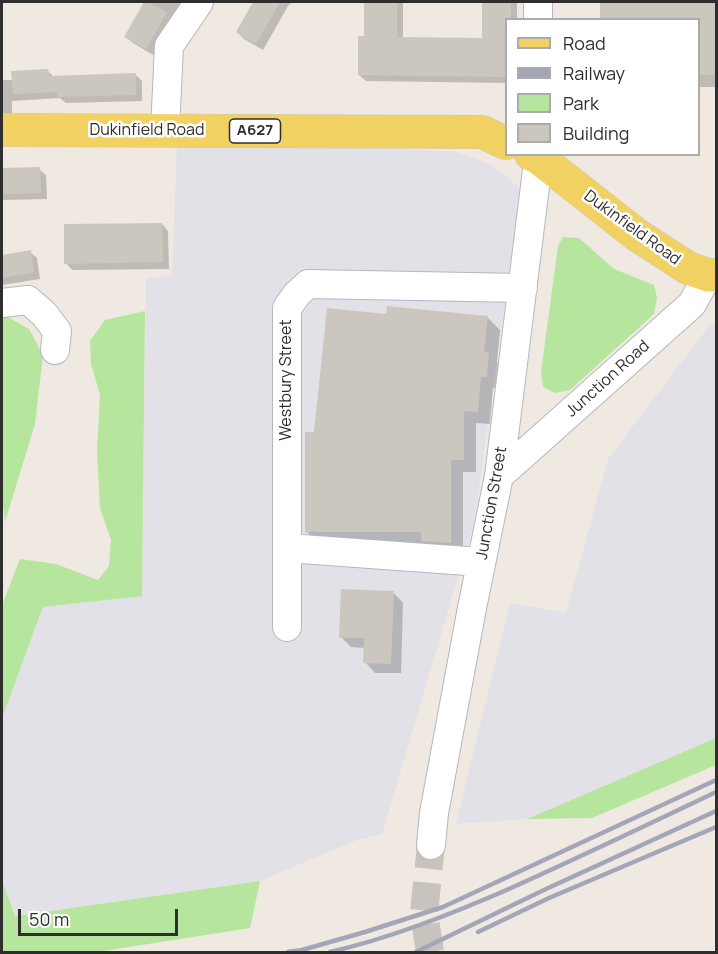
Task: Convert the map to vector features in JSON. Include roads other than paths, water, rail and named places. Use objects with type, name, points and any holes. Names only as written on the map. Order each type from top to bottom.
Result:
[{"type":"main road","name":"Dukinfield Road","points":[[2,130],[482,132],[505,142]]},
{"type":"main road","name":"Dukinfield Road","points":[[536,156],[637,235],[688,268],[712,275]]},
{"type":"street","points":[[165,131],[169,46],[200,2]]},
{"type":"street","points":[[538,2],[538,18]]},
{"type":"street","name":"Junction Street","points":[[431,844],[481,562],[500,476],[523,288],[536,156]]},
{"type":"street","name":"Junction Road","points":[[500,476],[692,304],[712,275]]},
{"type":"street","name":"Westbury Street","points":[[287,627],[287,308],[297,294],[308,285],[523,288]]},
{"type":"street","points":[[2,303],[28,300],[44,314],[57,331],[56,350]]},
{"type":"street","points":[[287,548],[481,562]]},
{"type":"tunnel","points":[[430,952],[424,913],[431,845]]},
{"type":"railway","points":[[288,952],[365,932],[443,907],[716,780]]},
{"type":"railway","points":[[330,952],[396,933],[481,901],[716,792]]},
{"type":"railway","points":[[416,952],[716,811]]},
{"type":"railway","points":[[478,932],[549,898],[716,827]]}]
